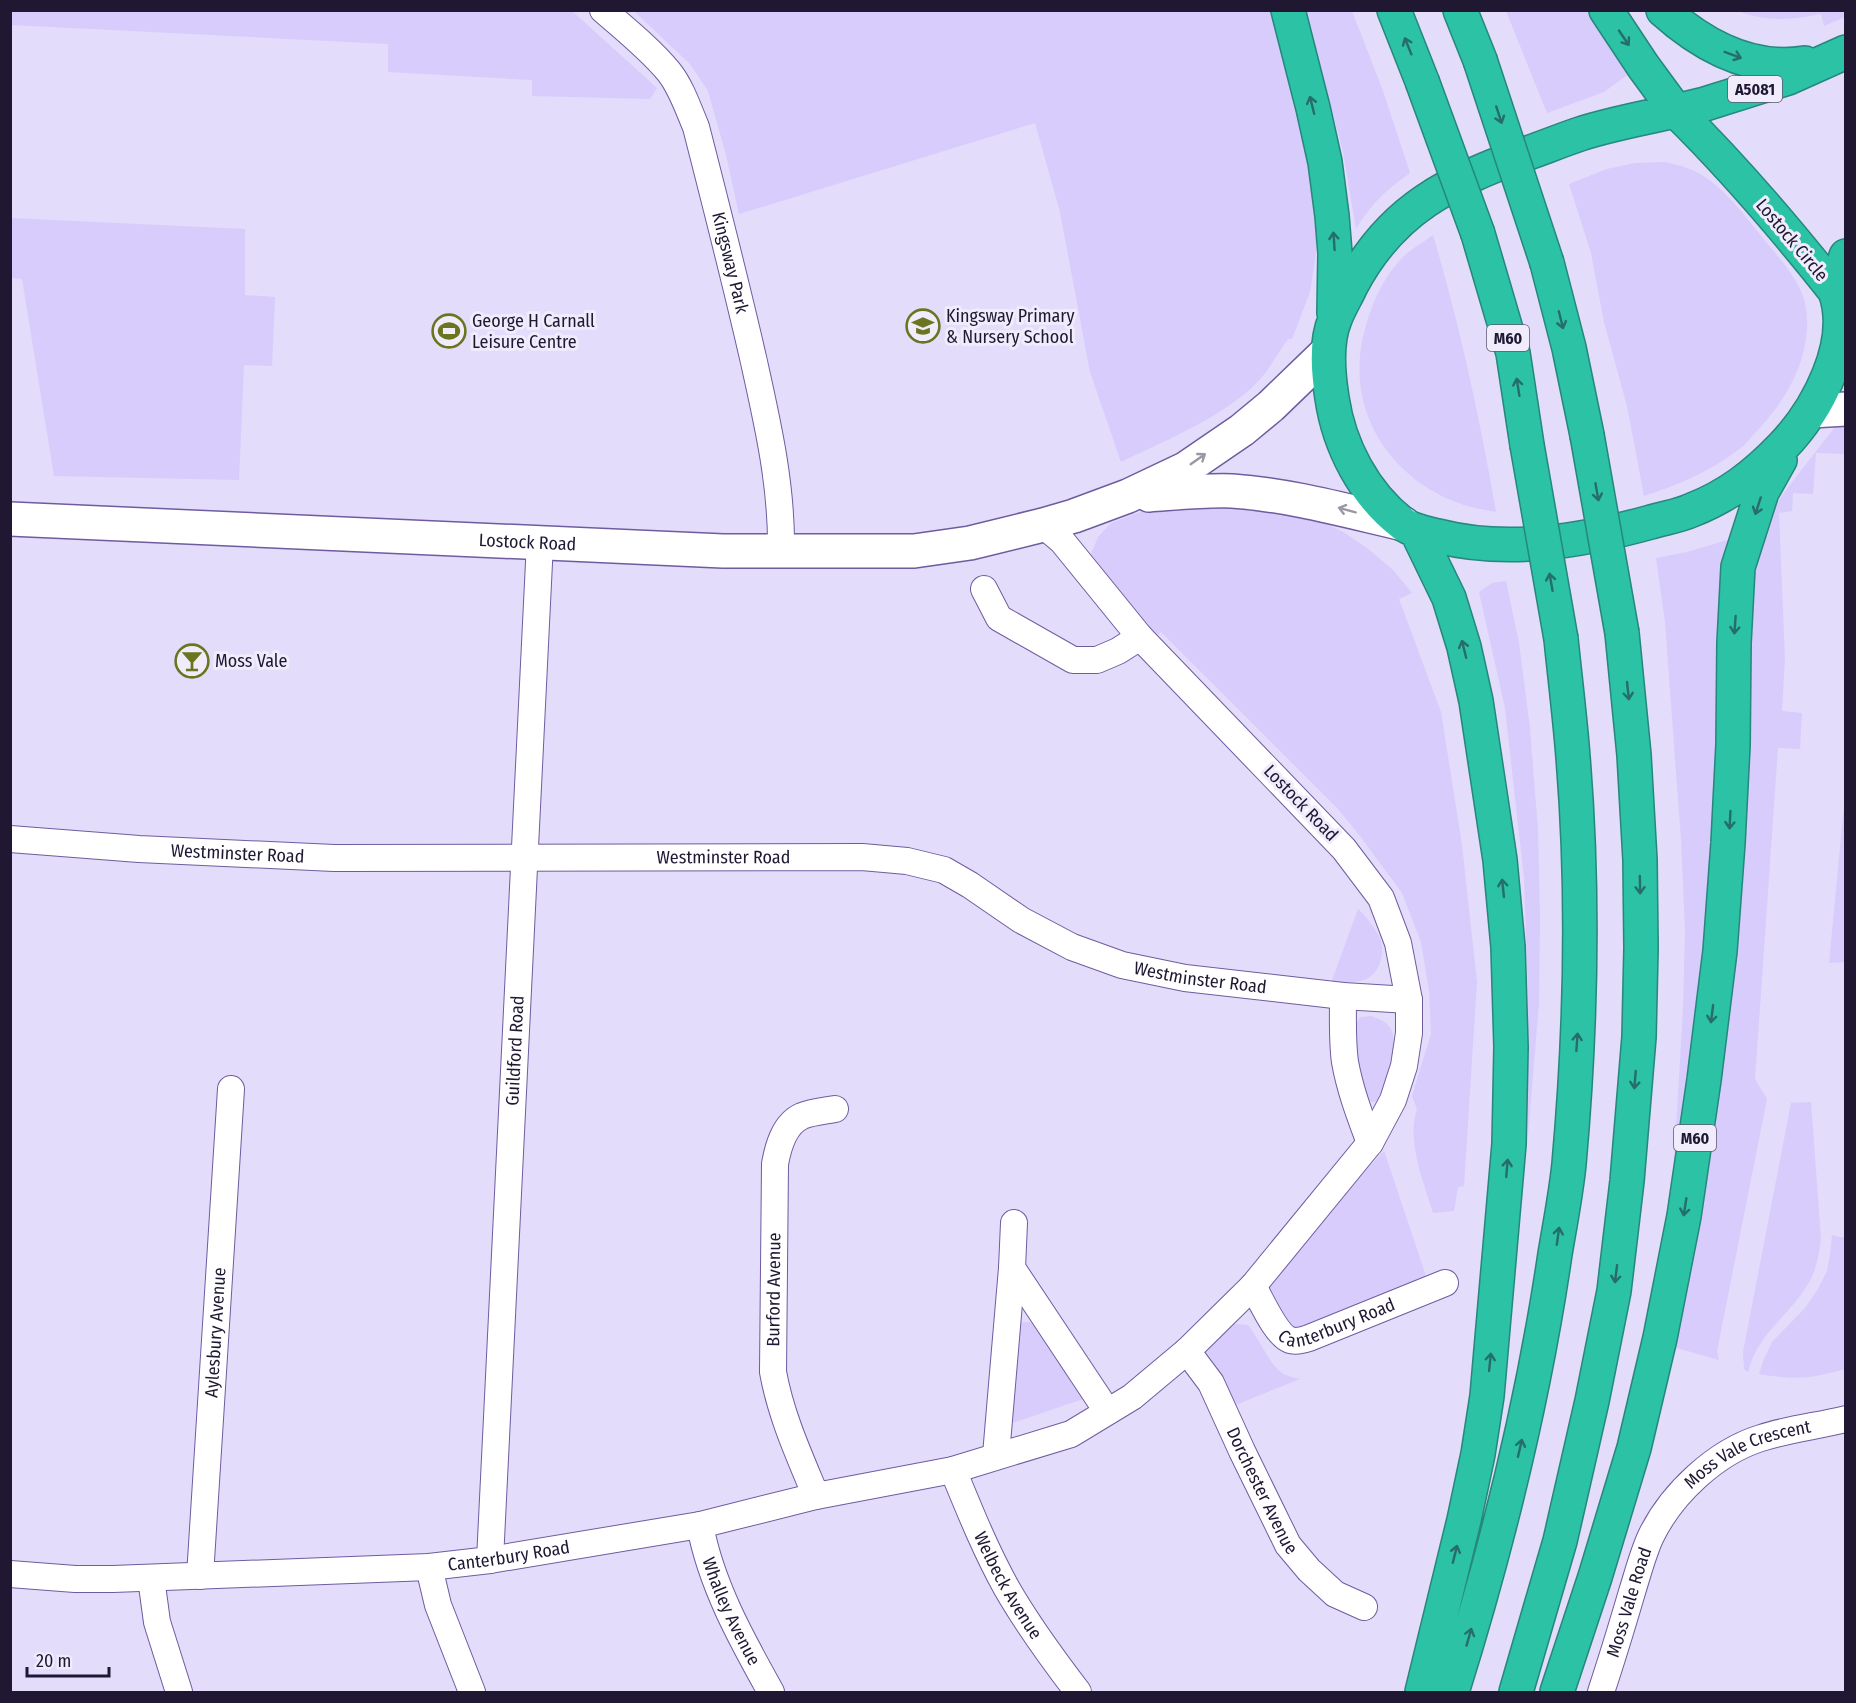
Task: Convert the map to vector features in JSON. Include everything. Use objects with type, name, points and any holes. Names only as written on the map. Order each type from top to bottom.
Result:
[{"type":"highway","points":[[1288,10],[1325,162],[1332,216],[1335,253],[1329,379],[1340,435],[1354,465],[1375,495],[1410,527],[1449,598],[1464,647],[1476,701],[1500,860],[1508,946],[1512,1047],[1509,1144],[1487,1396],[1466,1509],[1422,1692]]},
{"type":"highway","name":"M60","points":[[1394,10],[1478,234],[1513,353],[1561,639],[1573,757],[1579,871],[1578,1018],[1569,1166],[1550,1293],[1526,1422],[1500,1528],[1452,1692]]},
{"type":"highway","points":[[1460,10],[1480,60],[1547,263],[1569,348],[1622,633],[1634,755],[1640,860],[1639,1036],[1627,1181],[1614,1291],[1560,1541],[1516,1692]]},
{"type":"highway","name":"Lostock Circle","points":[[1410,527],[1455,540],[1490,545],[1538,543],[1628,528],[1690,511],[1725,495],[1759,471],[1802,423],[1831,370],[1837,347],[1839,298],[1793,239],[1676,111],[1606,10]]},
{"type":"highway","points":[[1673,19],[1709,45],[1737,57],[1768,64],[1800,64],[1838,55]]},
{"type":"highway","name":"A5081","points":[[1676,111],[1788,78],[1838,55]]},
{"type":"highway","points":[[1331,336],[1357,275],[1379,242],[1406,215],[1438,192],[1476,172],[1582,134],[1676,111]]},
{"type":"highway","points":[[1839,298],[1845,256]]},
{"type":"highway","name":"M60","points":[[1557,1692],[1634,1448],[1660,1338],[1684,1216],[1720,951],[1733,745],[1734,643],[1738,567],[1762,492],[1802,423]]},
{"type":"main road","name":"Lostock Road","points":[[10,519],[723,551],[914,551],[970,543],[1043,525],[1128,496],[1185,469],[1242,430],[1292,387],[1331,336]]},
{"type":"main road","points":[[1802,423],[1845,409]]},
{"type":"main road","name":"Lostock Road","points":[[1128,496],[1194,491],[1232,491],[1314,502],[1410,527]]},
{"type":"street","name":"Kingsway Park","points":[[603,10],[639,41],[670,73],[685,99],[696,127],[741,302],[772,442],[779,491],[781,551]]},
{"type":"street","name":"Lostock Road","points":[[1043,525],[1062,541],[1140,637],[1344,849],[1375,889],[1381,898],[1398,943],[1409,1000]]},
{"type":"street","name":"Guildford Road","points":[[490,1560],[540,542]]},
{"type":"street","points":[[984,589],[999,618],[1073,660],[1097,660],[1118,651],[1140,637]]},
{"type":"street","name":"Westminster Road","points":[[10,839],[139,849],[334,858],[862,857],[907,861],[944,870],[1021,920],[1071,947],[1122,965],[1185,978],[1343,996],[1409,1000]]},
{"type":"street","points":[[1343,996],[1345,1061],[1354,1099],[1370,1143]]},
{"type":"street","name":"Canterbury Road","points":[[10,1574],[75,1579],[151,1578],[429,1567],[490,1560],[700,1525],[816,1496],[953,1470],[1071,1434],[1132,1397],[1187,1351],[1253,1286],[1370,1143],[1393,1100],[1404,1066],[1409,1033],[1409,1000]]},
{"type":"street","name":"Aylesbury Avenue","points":[[200,1576],[231,1089]]},
{"type":"street","name":"Burford Avenue","points":[[816,1496],[786,1424],[773,1372],[775,1164],[778,1143],[800,1117],[835,1108]]},
{"type":"street","points":[[996,1455],[1014,1223]]},
{"type":"street","points":[[1012,1268],[1107,1411]]},
{"type":"street","name":"Canterbury Road","points":[[1253,1286],[1279,1331],[1288,1340],[1294,1341],[1309,1338],[1445,1283]]},
{"type":"street","name":"Dorchester Avenue","points":[[1187,1351],[1211,1383],[1237,1442],[1288,1545],[1309,1570],[1335,1594],[1364,1607]]},
{"type":"street","name":"Moss Vale Crescent","points":[[1665,1514],[1698,1474],[1737,1448],[1760,1438],[1845,1419]]},
{"type":"street","name":"Welbeck Avenue","points":[[953,1470],[977,1528],[1005,1586],[1039,1641],[1078,1692]]},
{"type":"street","name":"Moss Vale Road","points":[[1601,1692],[1641,1562],[1651,1536],[1665,1514]]},
{"type":"street","name":"Whalley Avenue","points":[[700,1525],[704,1550],[719,1590],[747,1650],[771,1692]]},
{"type":"street","points":[[429,1567],[438,1605],[472,1692]]},
{"type":"street","points":[[151,1578],[157,1622],[179,1692]]},
{"type":"shaded area","points":[[10,11],[572,11],[657,88],[650,99],[532,96],[532,80],[388,72],[388,44],[11,25]]},
{"type":"shaded area","points":[[634,11],[1271,11],[1310,175],[1317,247],[1310,292],[1292,339],[1288,339],[1262,377],[1232,403],[1215,415],[1121,462],[1090,372],[1060,212],[1035,123],[739,214],[726,155],[708,91],[690,64]]},
{"type":"shaded area","points":[[1306,11],[1352,11],[1383,91],[1410,173],[1380,198],[1356,229],[1343,152]]},
{"type":"shaded area","points":[[1506,11],[1588,11],[1627,75],[1604,92],[1547,113]]},
{"type":"shaded area","points":[[1738,11],[1845,11],[1845,17],[1824,26],[1821,14],[1779,19],[1748,15]]},
{"type":"shaded area","points":[[1665,162],[1698,173],[1717,186],[1778,256],[1798,284],[1805,303],[1806,340],[1796,374],[1787,391],[1766,421],[1746,443],[1727,458],[1704,471],[1644,496],[1627,406],[1604,322],[1591,253],[1569,184],[1607,169],[1635,163]]},
{"type":"shaded area","points":[[10,218],[245,229],[245,295],[275,297],[272,366],[244,365],[239,480],[54,476],[22,279],[11,278]]},
{"type":"shaded area","points":[[1433,235],[1469,373],[1496,512],[1464,505],[1437,493],[1413,478],[1393,459],[1378,437],[1367,412],[1360,386],[1360,358],[1365,329],[1380,290],[1403,257]]},
{"type":"shaded area","points":[[1845,414],[1845,454],[1816,453],[1813,494],[1793,493],[1792,511],[1779,513],[1785,659],[1782,711],[1802,713],[1800,749],[1778,748],[1755,1079],[1767,1099],[1717,1351],[1719,1360],[1673,1347],[1752,563],[1771,514],[1782,495]]},
{"type":"shaded area","points":[[1195,501],[1316,518],[1367,548],[1393,570],[1412,593],[1399,599],[1441,712],[1462,845],[1477,982],[1464,1186],[1458,1187],[1454,1211],[1433,1213],[1415,1148],[1414,1121],[1417,1109],[1412,1096],[1431,1034],[1429,991],[1421,942],[1402,893],[1338,809],[1161,632],[1147,644],[1094,573],[1091,554],[1098,537],[1111,523],[1148,509]]},
{"type":"shaded area","points":[[1728,540],[1725,558],[1716,816],[1697,1020],[1673,1182],[1685,931],[1681,840],[1665,622],[1656,558]]},
{"type":"shaded area","points":[[1506,581],[1519,643],[1530,728],[1538,830],[1539,1003],[1528,1136],[1528,1001],[1524,878],[1505,708],[1479,592],[1492,583]]},
{"type":"shaded area","points":[[1845,794],[1845,962],[1829,963]]},
{"type":"shaded area","points":[[1358,909],[1379,936],[1382,955],[1378,967],[1370,977],[1364,980],[1331,983]]},
{"type":"shaded area","points":[[1371,1016],[1387,1024],[1391,1029],[1394,1051],[1387,1085],[1375,1102],[1365,1102],[1360,1093],[1354,1025],[1361,1017]]},
{"type":"shaded area","points":[[1811,1102],[1821,1239],[1818,1257],[1808,1284],[1758,1347],[1748,1372],[1744,1369],[1743,1352],[1791,1103]]},
{"type":"shaded area","points":[[1384,1151],[1425,1273],[1425,1284],[1302,1340],[1255,1287]]},
{"type":"shaded area","points":[[1832,1235],[1845,1238],[1845,1369],[1803,1378],[1759,1374],[1772,1342],[1805,1308],[1818,1289],[1827,1271]]},
{"type":"shaded area","points":[[1023,1322],[1036,1325],[1081,1390],[1083,1399],[1012,1423],[1014,1333],[1016,1326]]},
{"type":"shaded area","points":[[1226,1325],[1248,1325],[1270,1360],[1280,1371],[1300,1379],[1228,1408],[1202,1357]]},
{"type":"place","name":"Kingsway Primary & Nursery School","points":[[923,326]]},
{"type":"place","name":"George H Carnall Leisure Centre","points":[[449,331]]},
{"type":"place","name":"Moss Vale","points":[[192,661]]}]
